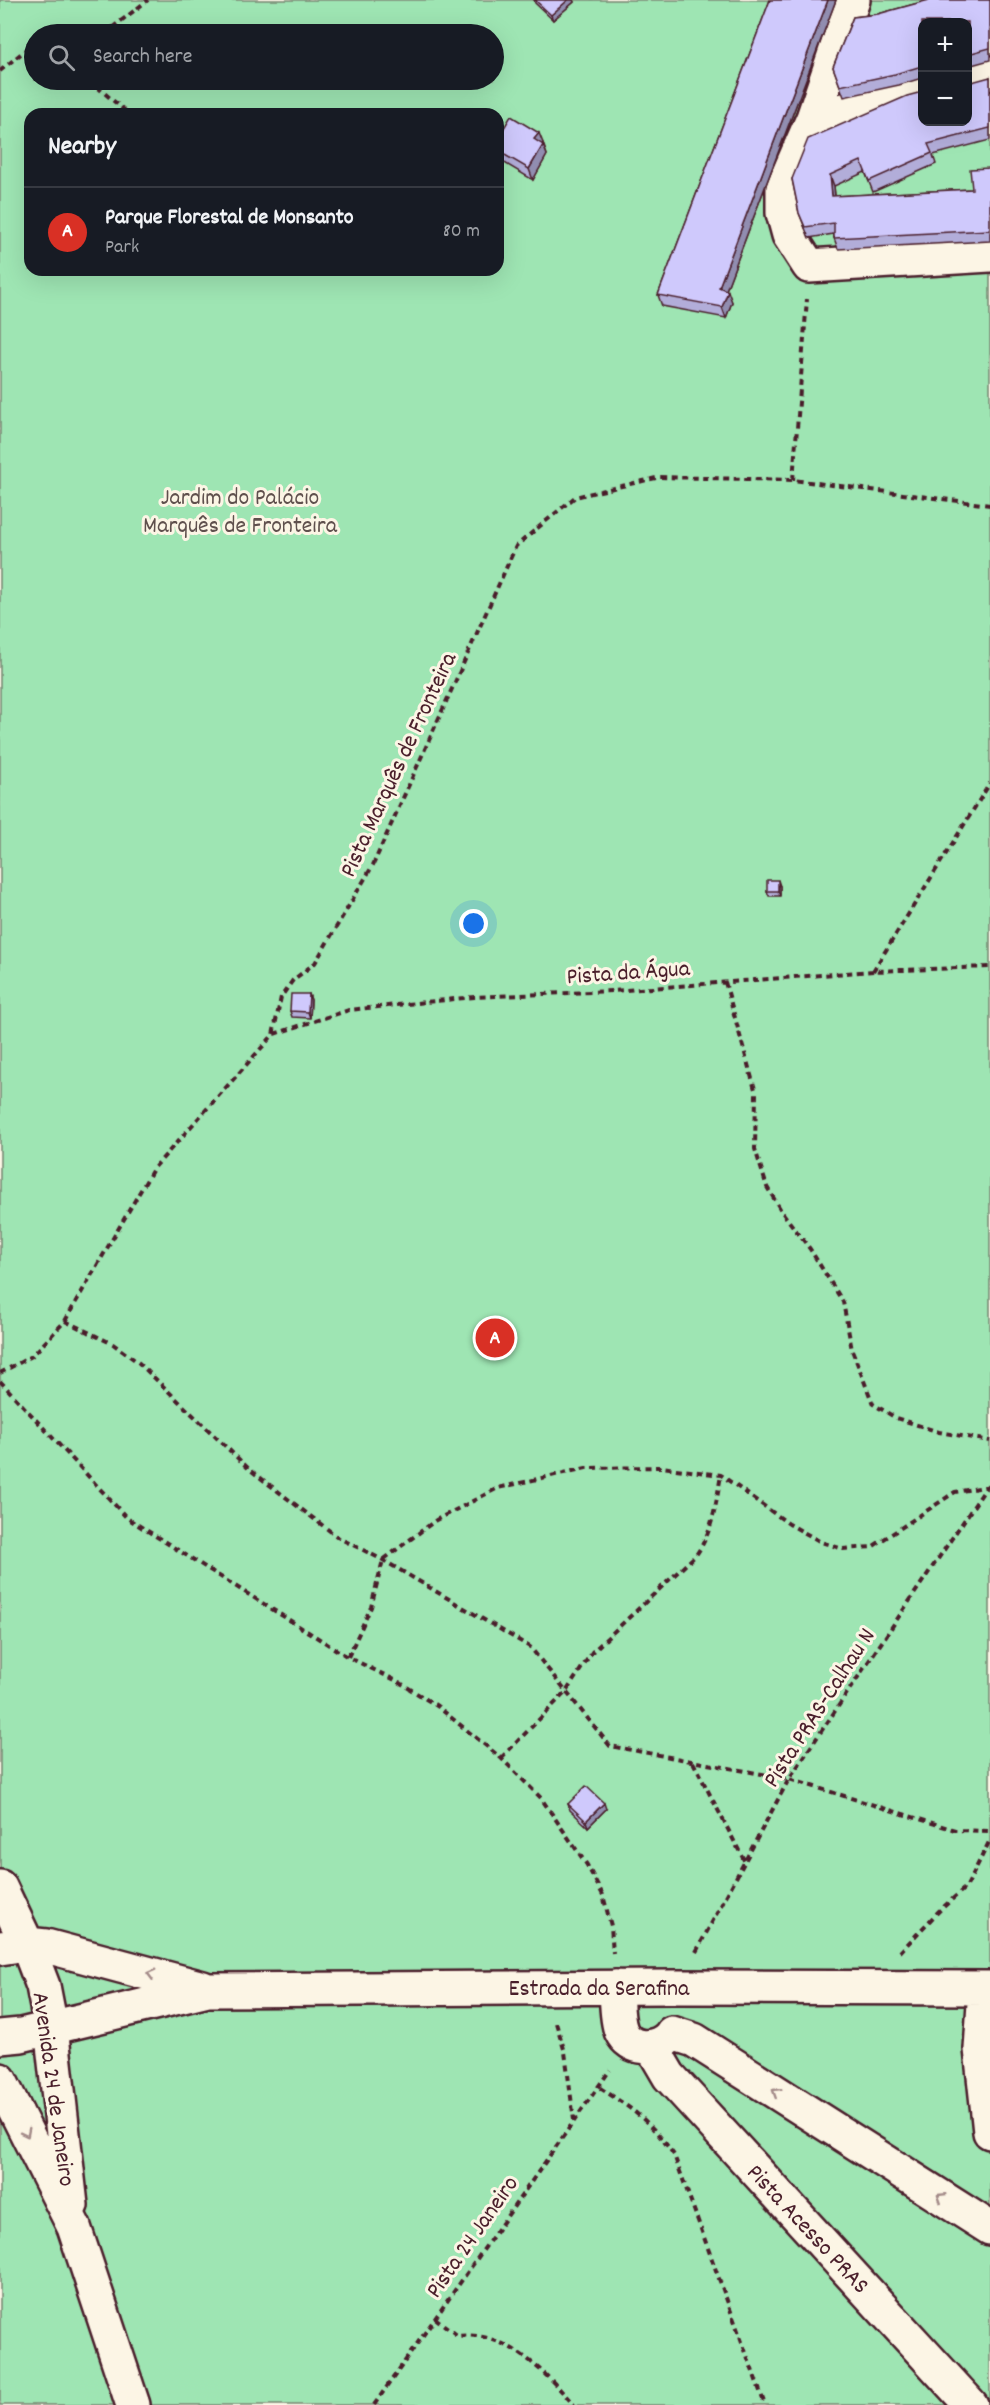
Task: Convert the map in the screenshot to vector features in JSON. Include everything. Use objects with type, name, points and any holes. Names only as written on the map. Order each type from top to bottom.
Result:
[{"type":"street","points":[[853,0],[813,118],[783,187],[783,213],[789,235],[809,266],[990,255]]},
{"type":"street","points":[[972,78],[990,73]]},
{"type":"street","points":[[813,118],[918,91]]},
{"type":"street","name":"Avenida 24 de Janeiro","points":[[0,1887],[14,1946],[43,1986],[51,2027],[74,2227]]},
{"type":"street","name":"Estrada da Serafina","points":[[14,1946],[46,1946],[208,1990]]},
{"type":"street","points":[[662,2040],[676,2021],[683,1973]]},
{"type":"street","name":"Estrada da Serafina","points":[[0,2037],[21,2035],[208,1990],[683,1973],[988,1988]]},
{"type":"street","points":[[615,1974],[621,2031],[628,2040],[640,2047],[662,2040],[694,2040],[990,2228]]},
{"type":"street","points":[[988,1988],[981,2049],[990,2132]]},
{"type":"street","points":[[58,2087],[81,2040],[109,2012]]},
{"type":"street","name":"Pista Acesso PRAS","points":[[662,2040],[669,2076],[971,2405]]},
{"type":"street","name":"Avenida 24 de Janeiro","points":[[0,2080],[74,2227],[133,2405]]},
{"type":"path","points":[[117,24],[148,0]]},
{"type":"path","points":[[0,71],[24,51]]},
{"type":"path","points":[[101,90],[122,108]]},
{"type":"path","points":[[793,480],[809,266]]},
{"type":"path","name":"Pista Marquês de Fronteira","points":[[273,1035],[281,997],[293,980],[315,963],[373,865],[516,546],[575,497],[660,477],[793,480],[990,506]]},
{"type":"path","points":[[873,971],[990,783]]},
{"type":"path","name":"Pista da Água","points":[[273,1035],[349,1010],[474,998],[613,991],[873,971],[990,967]]},
{"type":"path","points":[[724,982],[756,1093],[755,1149],[767,1187],[843,1302],[852,1350],[873,1404],[896,1418],[939,1432],[990,1441]]},
{"type":"path","points":[[0,1373],[32,1356],[65,1321],[153,1168],[273,1035]]},
{"type":"path","points":[[65,1321],[113,1344],[139,1363],[249,1469],[339,1538],[383,1560],[530,1647],[610,1746],[789,1779],[956,1830],[990,1831]]},
{"type":"path","points":[[0,1382],[127,1518],[348,1657],[399,1682],[437,1706],[501,1758],[541,1797],[587,1865],[603,1895],[611,1926],[615,1974]]},
{"type":"path","points":[[348,1657],[371,1607],[383,1560],[436,1520],[498,1488],[586,1468],[661,1467],[721,1475],[789,1524],[821,1542],[843,1549],[872,1547],[956,1492],[989,1485]]},
{"type":"path","points":[[501,1758],[566,1692],[592,1652],[696,1556],[705,1544],[711,1528],[721,1475]]},
{"type":"path","name":"Pista PRAS-Calhau N","points":[[683,1973],[789,1779],[989,1485]]},
{"type":"path","points":[[693,1761],[745,1862]]},
{"type":"path","points":[[892,1960],[939,1911],[967,1886],[990,1840]]},
{"type":"path","points":[[556,2021],[565,2052],[574,2121]]},
{"type":"path","name":"Pista 24 Janeiro","points":[[374,2405],[574,2121],[600,2088],[639,2113],[659,2133],[674,2155],[765,2405]]},
{"type":"path","points":[[435,2318],[458,2336],[474,2334],[490,2338],[520,2355],[547,2373],[574,2405]]},
{"type":"green space","name":"Jardim do Palácio Marquês de Fronteira","points":[[0,0],[990,0],[990,2405],[0,2405]]},
{"type":"building","points":[[535,0],[568,0],[551,15]]},
{"type":"building","points":[[770,0],[828,0],[719,287],[728,291],[722,307],[658,295]]},
{"type":"building","points":[[929,0],[990,0],[990,48],[972,53],[972,18],[918,18],[918,67],[840,86],[833,67],[853,17],[878,14]]},
{"type":"building","points":[[990,77],[990,128],[928,144],[932,153],[869,181],[861,161],[830,175],[832,196],[972,189],[970,169],[990,168],[990,230],[834,238],[834,223],[805,227],[799,213],[792,179],[808,139],[918,93],[918,126],[972,126],[972,82]]},
{"type":"building","points":[[511,116],[539,133],[534,139],[543,145],[529,169],[504,154],[504,128]]},
{"type":"building","points":[[767,880],[778,880],[778,891],[767,891]]},
{"type":"building","points":[[291,994],[309,994],[308,1012],[290,1011]]},
{"type":"building","points":[[586,1786],[604,1803],[586,1821],[568,1804]]},
{"type":"place","name":"Parque Florestal de Monsanto","points":[[495,1338]]}]
